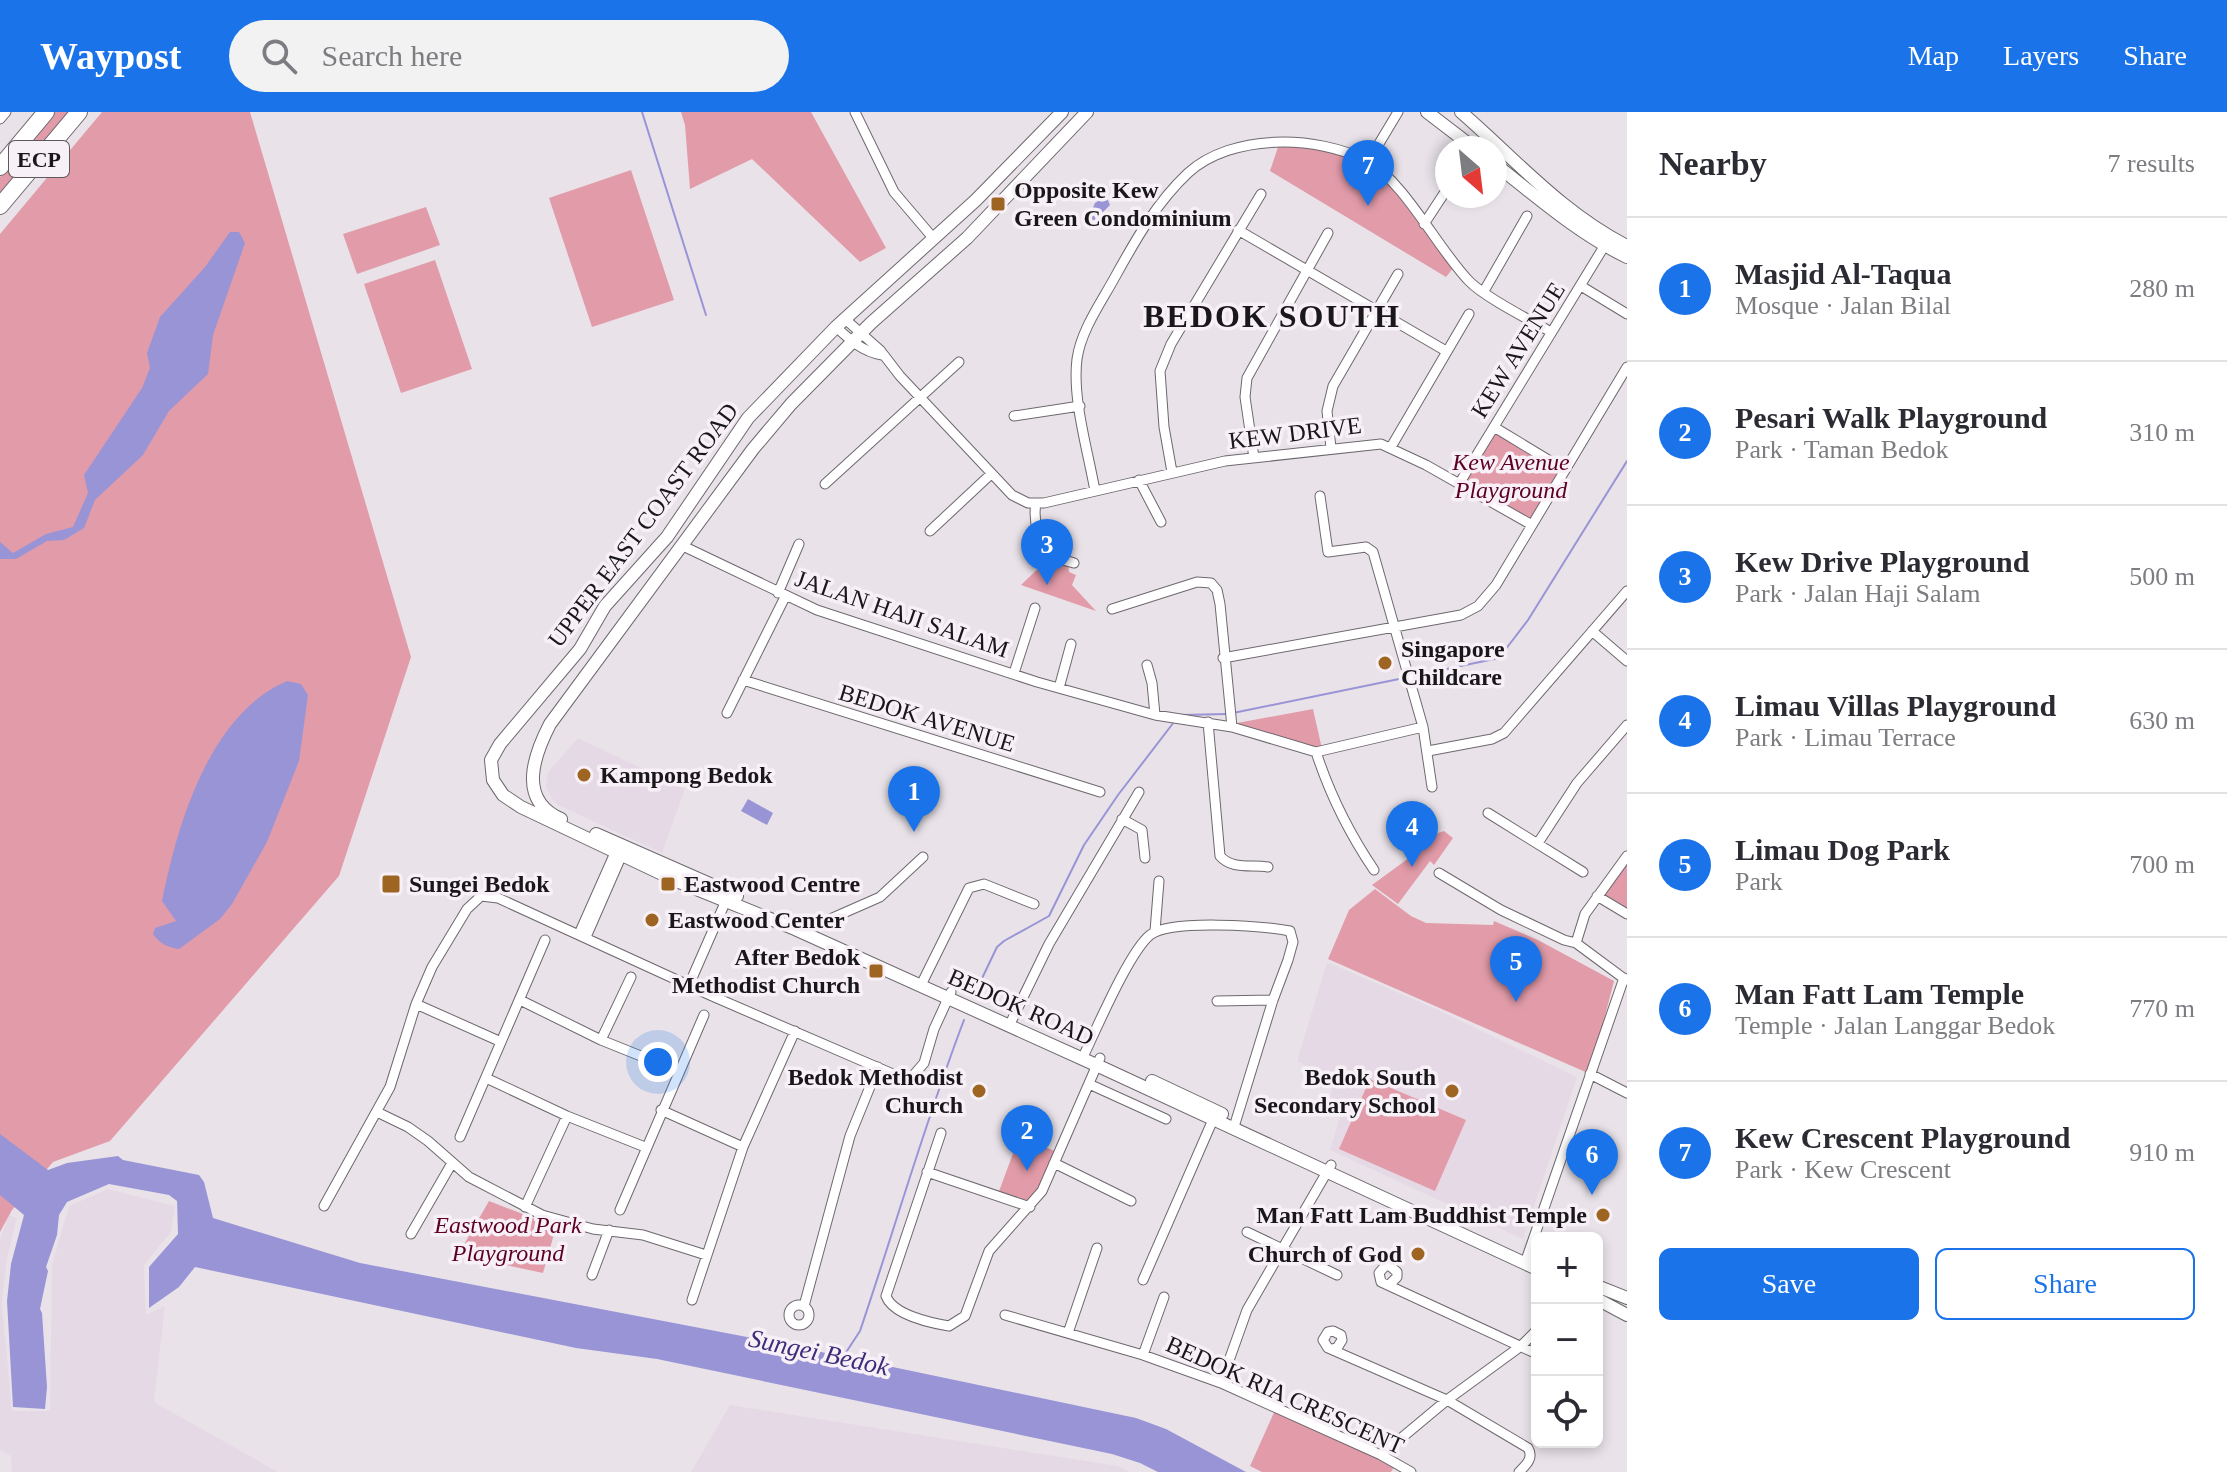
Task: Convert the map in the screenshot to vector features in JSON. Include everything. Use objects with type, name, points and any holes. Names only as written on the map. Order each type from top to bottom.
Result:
[{"type":"highway","name":"ECP","points":[[0,167],[46,112]]},
{"type":"highway","name":"ECP","points":[[0,206],[79,112]]},
{"type":"main road","name":"UPPER EAST COAST ROAD","points":[[493,780],[491,760],[495,752],[580,649],[605,606],[667,537],[748,418],[841,323],[976,200],[1062,112]]},
{"type":"main road","name":"UPPER EAST COAST ROAD","points":[[535,789],[532,764],[555,718],[753,449],[791,404],[910,287],[960,245],[1087,112]]},
{"type":"main road","points":[[1427,112],[1458,136]]},
{"type":"main road","points":[[1461,112],[1607,242],[1627,246]]},
{"type":"main road","points":[[1507,172],[1627,257]]},
{"type":"main road","points":[[532,706],[540,718],[555,718]]},
{"type":"main road","name":"BEDOK ROAD","points":[[493,780],[503,795],[521,807],[800,927],[1099,1062],[1197,1101],[1215,1115],[1531,1262]]},
{"type":"main road","name":"BEDOK ROAD","points":[[535,789],[541,802],[554,816],[620,849]]},
{"type":"main road","points":[[1603,1288],[1627,1298]]},
{"type":"main road","points":[[1603,1302],[1627,1315]]},
{"type":"street","points":[[0,119],[6,112]]},
{"type":"street","points":[[855,112],[894,192],[934,239]]},
{"type":"street","points":[[1368,162],[1398,112]]},
{"type":"street","points":[[1095,491],[1080,406],[1077,360],[1085,333],[1138,236],[1164,199],[1189,172],[1222,154],[1280,141],[1326,146],[1368,162],[1390,181],[1467,279],[1551,332]]},
{"type":"street","points":[[1172,472],[1164,427],[1160,371],[1171,344],[1261,194]]},
{"type":"street","points":[[1424,224],[1435,207]]},
{"type":"street","points":[[1484,291],[1527,216]]},
{"type":"street","points":[[1238,230],[1446,351]]},
{"type":"street","points":[[1254,458],[1245,384],[1255,359],[1328,233]]},
{"type":"street","name":"KEW AVENUE","points":[[1459,484],[1607,242]]},
{"type":"street","points":[[1331,448],[1328,399],[1398,274]]},
{"type":"street","points":[[1581,286],[1627,314]]},
{"type":"street","points":[[1391,447],[1469,314]]},
{"type":"street","points":[[841,323],[882,355],[991,474],[1018,499],[1036,503],[1033,519],[1048,551],[1074,563]]},
{"type":"street","points":[[825,484],[959,362]]},
{"type":"street","points":[[1223,658],[1461,615],[1478,606],[1496,585],[1627,367]]},
{"type":"street","points":[[1014,416],[1080,406]]},
{"type":"street","points":[[1494,427],[1565,470]]},
{"type":"street","name":"KEW DRIVE","points":[[1036,503],[1172,472],[1254,458],[1381,444],[1532,525]]},
{"type":"street","points":[[930,531],[991,474]]},
{"type":"street","points":[[1139,480],[1161,522]]},
{"type":"street","points":[[1320,496],[1328,552],[1370,548],[1423,727],[1432,787]]},
{"type":"street","name":"JALAN HAJI SALAM","points":[[781,595],[799,544]]},
{"type":"street","name":"JALAN HAJI SALAM","points":[[683,546],[781,595],[888,635],[1155,715],[1232,727],[1316,752]]},
{"type":"street","points":[[1112,609],[1197,582],[1211,583],[1217,590],[1220,604],[1232,727]]},
{"type":"street","points":[[1428,751],[1492,739],[1504,733],[1627,591]]},
{"type":"street","points":[[727,713],[781,595]]},
{"type":"street","name":"JALAN HAJI SALAM","points":[[1014,673],[1035,608]]},
{"type":"street","points":[[1592,631],[1627,661]]},
{"type":"street","points":[[1059,688],[1071,644]]},
{"type":"street","points":[[1147,665],[1155,715]]},
{"type":"street","name":"BEDOK AVENUE","points":[[743,680],[1100,792]]},
{"type":"street","points":[[1208,722],[1220,856],[1236,866],[1268,867]]},
{"type":"street","points":[[1538,843],[1577,783],[1627,725]]},
{"type":"street","points":[[1374,870],[1338,810],[1316,752],[1423,727]]},
{"type":"street","points":[[1010,1023],[1049,944],[1139,792]]},
{"type":"street","points":[[1488,813],[1583,872]]},
{"type":"street","points":[[1122,819],[1142,830],[1145,858]]},
{"type":"street","points":[[583,936],[620,849]]},
{"type":"street","points":[[1576,943],[1585,914],[1627,856]]},
{"type":"street","points":[[800,927],[830,919],[880,897],[923,857]]},
{"type":"street","points":[[1439,873],[1501,910],[1576,943],[1625,980],[1590,1074],[1541,1232]]},
{"type":"street","points":[[1155,931],[1159,881]]},
{"type":"street","points":[[922,982],[969,888],[984,884],[1034,904]]},
{"type":"street","points":[[324,1206],[394,1076],[416,1004],[438,955],[472,902],[481,896],[498,898],[902,1078],[915,1075],[924,1063],[934,1029],[950,996]]},
{"type":"street","points":[[1597,896],[1627,914]]},
{"type":"street","points":[[689,985],[728,897]]},
{"type":"street","points":[[1084,1055],[1136,952],[1155,931],[1191,925],[1290,931],[1292,944],[1235,1124]]},
{"type":"street","points":[[460,1137],[545,940]]},
{"type":"street","points":[[601,1040],[631,977]]},
{"type":"street","points":[[520,1000],[601,1040],[678,1071]]},
{"type":"street","points":[[1217,1001],[1273,1000]]},
{"type":"street","points":[[416,1004],[499,1041]]},
{"type":"street","points":[[620,1210],[704,1015]]},
{"type":"street","points":[[692,1300],[743,1147],[795,1031]]},
{"type":"street","points":[[941,1133],[886,1293],[889,1303],[898,1310],[944,1325],[960,1321],[966,1313],[989,1251],[1042,1191],[1099,1062]]},
{"type":"street","points":[[804,1306],[850,1136],[878,1067]]},
{"type":"street","points":[[1590,1074],[1627,1093]]},
{"type":"street","points":[[486,1078],[567,1116],[645,1147]]},
{"type":"street","points":[[1089,1084],[1166,1119]]},
{"type":"street","points":[[661,1110],[743,1147]]},
{"type":"street","points":[[377,1112],[408,1127],[475,1181],[525,1207],[573,1225],[643,1235],[706,1255]]},
{"type":"street","points":[[1143,1280],[1215,1115]]},
{"type":"street","points":[[525,1207],[567,1116]]},
{"type":"street","points":[[411,1234],[452,1163]]},
{"type":"street","points":[[1054,1163],[1131,1201]]},
{"type":"street","points":[[1221,1383],[1247,1310],[1329,1169]]},
{"type":"street","points":[[927,1172],[1030,1207]]},
{"type":"street","points":[[592,1275],[609,1230]]},
{"type":"street","points":[[1247,1232],[1337,1275]]},
{"type":"street","points":[[1068,1333],[1097,1248]]},
{"type":"street","points":[[1390,1284],[1531,1351]]},
{"type":"street","points":[[1143,1355],[1164,1297]]},
{"type":"street","name":"BEDOK RIA CRESCENT","points":[[1005,1315],[1143,1355],[1221,1383],[1381,1455],[1411,1472]]},
{"type":"street","points":[[1381,1455],[1531,1336]]},
{"type":"street","points":[[1332,1349],[1447,1400],[1528,1448],[1529,1461],[1519,1472]]},
{"type":"shaded area","points":[[578,738],[685,789],[662,853],[553,800],[546,787],[548,772]]},
{"type":"shaded area","name":"Bedok South Secondary School","points":[[1327,962],[1434,1008],[1577,1077],[1523,1239],[1330,1150],[1342,1111],[1330,1102],[1333,1079],[1297,1061]]},
{"type":"shaded area","points":[[108,1189],[175,1206],[171,1232],[144,1265],[146,1315],[165,1306],[154,1402],[278,1472],[12,1472],[11,1456],[0,1450],[0,1239],[9,1215],[17,1218],[7,1259],[2,1303],[12,1411],[50,1411],[52,1264],[69,1206]]},
{"type":"shaded area","points":[[730,1405],[1118,1466],[1130,1472],[691,1472]]},
{"type":"green space","points":[[55,112],[69,112],[0,195],[0,177]]},
{"type":"green space","points":[[102,112],[250,112],[411,657],[339,876],[110,1141],[53,1162],[12,1210],[0,1232],[0,234]]},
{"type":"green space","points":[[681,112],[811,112],[886,248],[860,262],[752,159],[690,189],[685,125]]},
{"type":"green space","points":[[1279,144],[1334,152],[1354,158],[1376,171],[1412,210],[1454,267],[1446,277],[1270,171]]},
{"type":"green space","points":[[631,170],[674,300],[592,327],[549,198]]},
{"type":"green space","points":[[426,207],[440,245],[357,274],[343,234]]},
{"type":"green space","points":[[435,260],[472,369],[401,393],[364,284]]},
{"type":"green space","name":"Kew Avenue Playground","points":[[1496,430],[1560,469],[1527,525],[1464,484]]},
{"type":"green space","points":[[1048,559],[1068,565],[1069,572],[1076,575],[1072,585],[1096,611],[1021,585]]},
{"type":"green space","points":[[1313,709],[1322,749],[1315,750],[1239,728],[1237,723]]},
{"type":"green space","points":[[1444,831],[1453,838],[1434,865],[1430,861],[1398,904],[1372,885],[1424,847],[1432,835]]},
{"type":"green space","points":[[1627,862],[1627,909],[1603,894]]},
{"type":"green space","points":[[1375,889],[1411,916],[1426,923],[1493,925],[1494,921],[1538,940],[1614,981],[1590,1074],[1328,959],[1349,910]]},
{"type":"green space","points":[[1370,1079],[1466,1120],[1435,1191],[1339,1149]]},
{"type":"green space","points":[[1024,1138],[1057,1152],[1040,1190],[1029,1204],[998,1194],[1015,1148],[1022,1148]]},
{"type":"green space","name":"Eastwood Park Playground","points":[[489,1201],[556,1227],[543,1273],[458,1255]]},
{"type":"green space","points":[[1276,1408],[1396,1464],[1391,1472],[1262,1472],[1250,1466]]},
{"type":"water","points":[[1107,198],[1110,205],[1095,220],[1088,219],[1095,203]]},
{"type":"water","points":[[230,232],[239,232],[245,243],[213,335],[208,374],[169,411],[143,455],[95,500],[84,528],[64,540],[47,541],[16,559],[0,559],[0,542],[13,553],[46,534],[73,527],[88,493],[84,475],[142,388],[150,368],[147,353],[160,317],[205,267]]},
{"type":"water","points":[[287,681],[301,684],[308,695],[299,761],[267,842],[232,904],[220,919],[179,949],[167,946],[153,934],[155,928],[176,921],[162,901],[177,840],[201,775],[217,745],[237,719],[260,697]]},
{"type":"water","points":[[748,799],[773,813],[767,825],[741,811]]},
{"type":"water","points":[[0,1134],[48,1170],[67,1163],[118,1156],[123,1160],[199,1175],[204,1182],[213,1218],[360,1263],[778,1343],[1136,1418],[1166,1429],[1246,1472],[1158,1472],[1112,1454],[657,1359],[576,1348],[195,1267],[179,1287],[149,1308],[149,1267],[178,1234],[177,1201],[169,1195],[109,1184],[67,1202],[59,1215],[57,1235],[46,1267],[48,1271],[40,1309],[47,1387],[45,1409],[13,1407],[7,1301],[11,1264],[24,1215],[0,1195]]},
{"type":"waterway","points":[[642,112],[706,315]]},
{"type":"waterway","points":[[1413,676],[1499,658],[1528,620],[1627,461]]},
{"type":"waterway","points":[[1233,713],[1399,679]]},
{"type":"waterway","points":[[1181,715],[1227,714]]},
{"type":"waterway","points":[[975,993],[997,947],[1049,916],[1084,845],[1174,722]]},
{"type":"waterway","points":[[843,1357],[860,1331],[964,1020]]},
{"type":"place","name":"Opposite Kew Green Condominium","points":[[998,204]]},
{"type":"place","name":"Kew Crescent Playground","points":[[1368,206]]},
{"type":"place","name":"Kew Drive Playground","points":[[1047,585]]},
{"type":"place","name":"Singapore Childcare","points":[[1385,663]]},
{"type":"place","name":"Kampong Bedok","points":[[584,775]]},
{"type":"place","name":"Masjid Al-Taqua","points":[[914,832]]},
{"type":"place","name":"Limau Villas Playground","points":[[1412,867]]},
{"type":"place","name":"Sungei Bedok","points":[[391,884]]},
{"type":"place","name":"Eastwood Centre","points":[[668,884]]},
{"type":"place","name":"Eastwood Center","points":[[652,920]]},
{"type":"place","name":"After Bedok Methodist Church","points":[[876,971]]},
{"type":"place","name":"Limau Dog Park","points":[[1516,1002]]},
{"type":"place","name":"Bedok Methodist Church","points":[[979,1091]]},
{"type":"place","name":"Bedok South Secondary School","points":[[1452,1091]]},
{"type":"place","name":"Pesari Walk Playground","points":[[1027,1171]]},
{"type":"place","name":"Man Fatt Lam Temple","points":[[1592,1195]]},
{"type":"place","name":"Man Fatt Lam Buddhist Temple","points":[[1603,1215]]},
{"type":"place","name":"Church of God","points":[[1418,1254]]},
{"type":"district","name":"BEDOK SOUTH","points":[[1272,316]]}]
